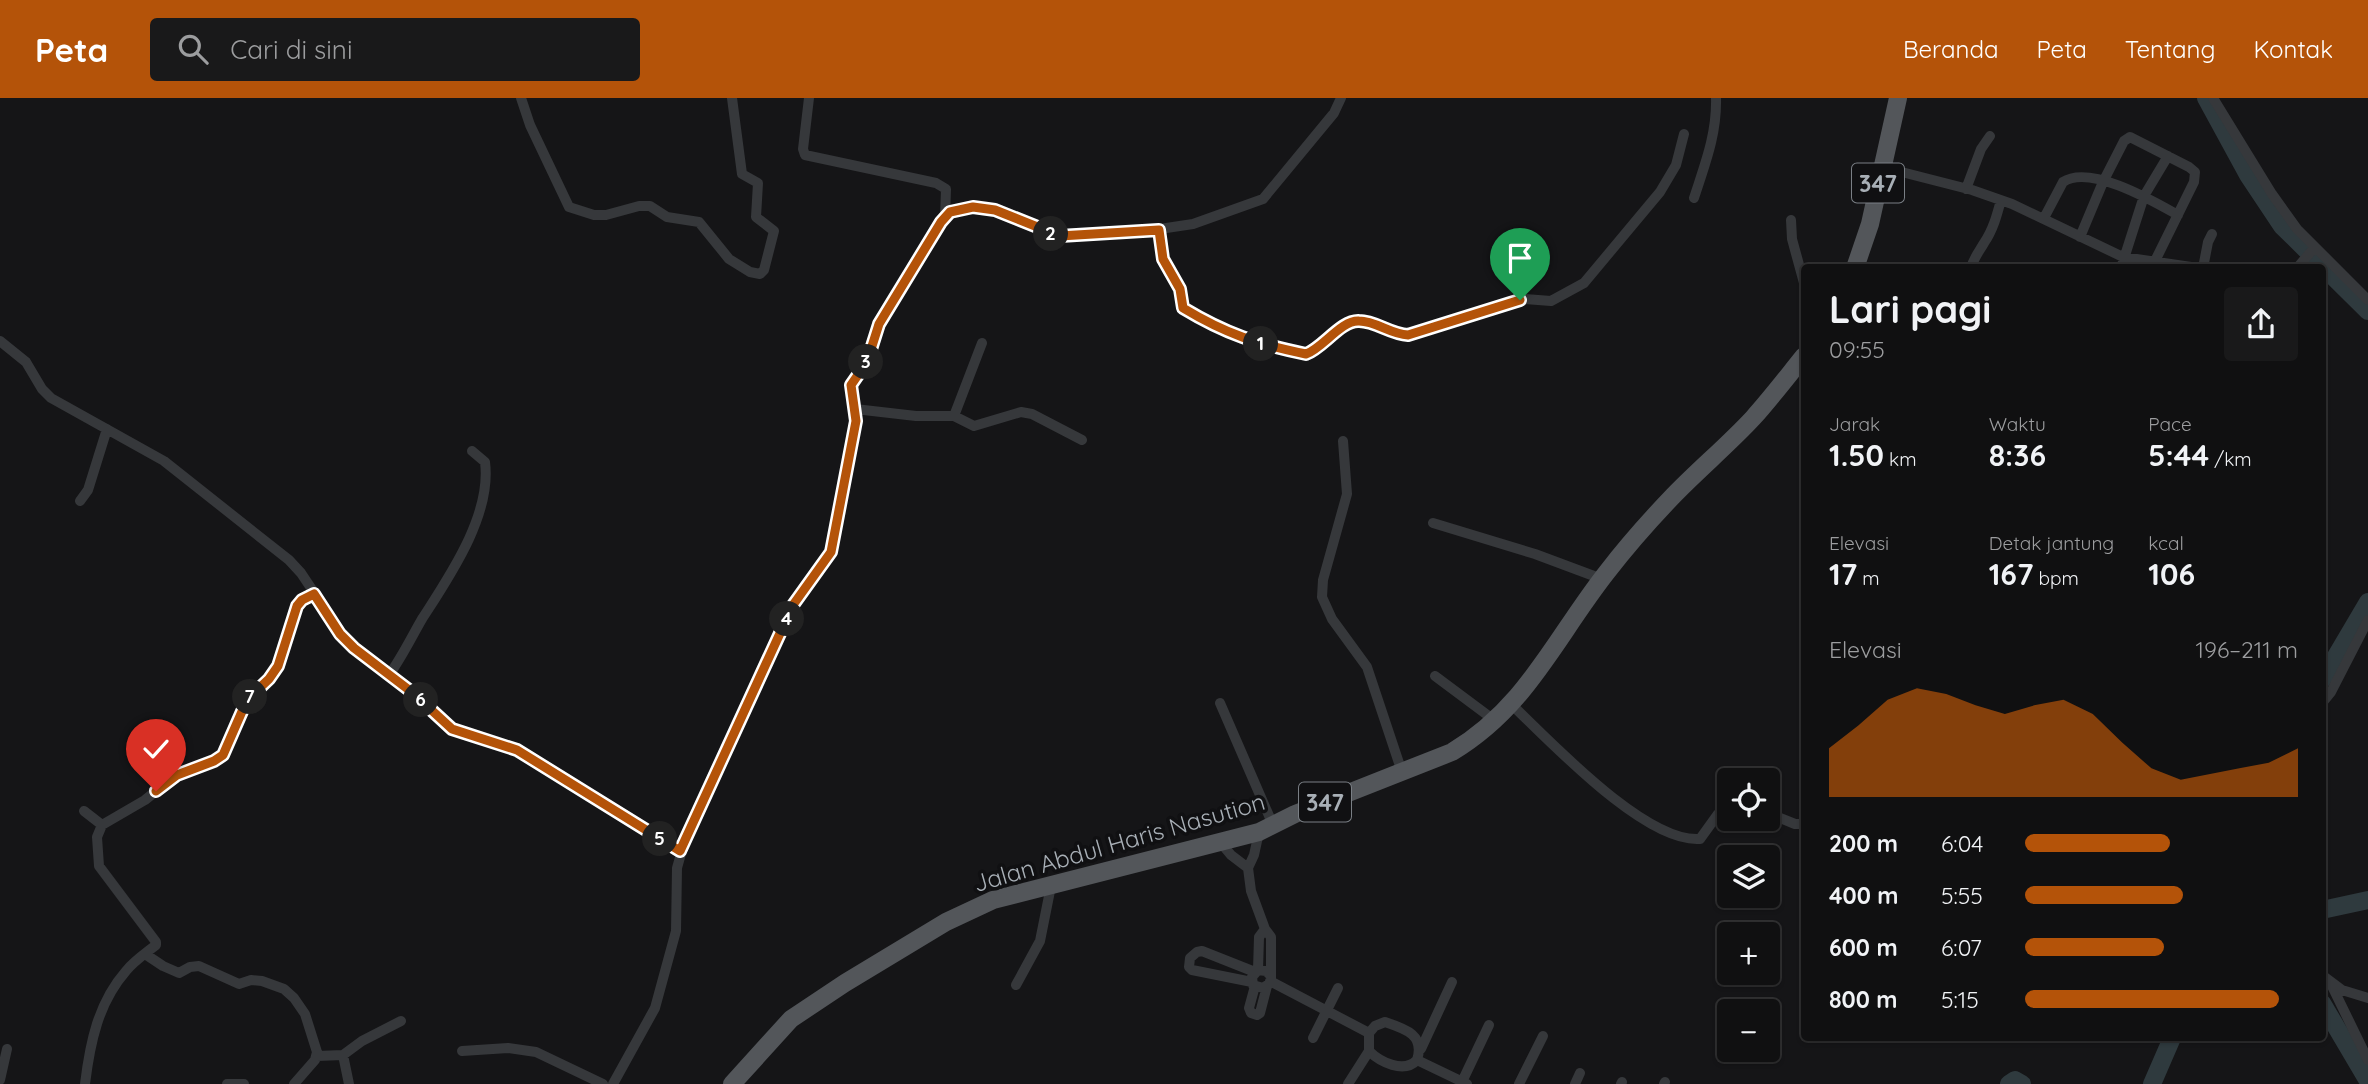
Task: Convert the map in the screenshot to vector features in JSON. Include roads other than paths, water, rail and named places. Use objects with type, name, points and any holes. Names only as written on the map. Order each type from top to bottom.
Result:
[{"type":"main road","name":"347","points":[[1856,264],[1870,224],[1898,98]]},
{"type":"main road","name":"Jalan Abdul Haris Nasution","points":[[732,1084],[791,1019],[946,922],[993,900],[1221,843],[1266,828],[1452,752],[1484,731],[1534,678],[1602,579],[1672,496],[1752,419],[1801,360]]},
{"type":"street","points":[[520,98],[569,207],[594,215],[606,215],[639,206],[650,206],[667,217],[699,222],[729,259],[750,272],[760,274],[764,270],[774,230],[756,218],[758,183],[741,174],[732,98]]},
{"type":"street","points":[[809,98],[803,149],[805,155],[936,183],[947,192],[945,218]]},
{"type":"street","points":[[613,1084],[655,1008],[678,923],[676,885],[680,851],[793,605],[831,552],[856,421],[851,391],[853,379],[867,362],[879,324],[945,218],[950,212],[962,208],[984,208],[1047,232],[1066,236],[1159,230],[1192,225],[1263,199],[1334,113],[1341,98]]},
{"type":"street","points":[[1694,198],[1713,141],[1717,119],[1716,98]]},
{"type":"street","points":[[2213,98],[2272,194],[2297,229],[2307,256]]},
{"type":"street","points":[[1159,230],[1163,259],[1180,289],[1183,308],[1250,341],[1308,354],[1350,322],[1357,320],[1393,334],[1408,335],[1509,302],[1525,299],[1551,302],[1581,286],[1660,192],[1676,165],[1684,134]]},
{"type":"street","points":[[1966,189],[1976,160],[1990,136]]},
{"type":"street","points":[[1882,167],[2001,200],[2044,218],[2122,262],[2158,263],[2194,182],[2195,172],[2168,156],[2130,137],[2127,138],[2103,182],[2080,237]]},
{"type":"street","points":[[2122,262],[2144,196],[2168,156]]},
{"type":"street","points":[[2044,218],[2063,182],[2081,178],[2121,187],[2178,215]]},
{"type":"street","points":[[1972,264],[1975,254],[1995,221],[2001,200]]},
{"type":"street","points":[[1791,220],[1792,239],[1801,272]]},
{"type":"street","points":[[2201,264],[2212,234]]},
{"type":"street","points":[[2326,270],[2368,300]]},
{"type":"street","points":[[0,341],[26,362],[46,394],[164,461],[296,566],[347,642],[413,693],[452,729],[517,750],[680,851]]},
{"type":"street","points":[[954,416],[982,343]]},
{"type":"street","points":[[855,409],[954,416],[974,426],[1016,413],[1032,414],[1082,440]]},
{"type":"street","points":[[80,501],[88,491],[107,429]]},
{"type":"street","points":[[1343,441],[1347,494],[1323,580],[1322,597],[1332,619],[1367,667],[1402,772]]},
{"type":"street","points":[[389,675],[455,569],[476,521],[487,474],[485,463],[472,451]]},
{"type":"street","points":[[1433,523],[1535,554],[1602,579]]},
{"type":"street","points":[[85,1084],[93,1031],[106,1001],[126,971],[156,945],[156,940],[98,862],[97,837],[102,825],[145,800],[177,775],[223,755],[247,700],[269,679],[278,666],[297,606],[314,594]]},
{"type":"street","points":[[2326,699],[2368,620]]},
{"type":"street","points":[[1434,676],[1494,720]]},
{"type":"street","points":[[1220,703],[1266,828],[1248,868],[1251,891],[1265,929],[1271,937],[1269,981],[1260,1013],[1257,1015],[1251,1013],[1249,1008],[1259,937],[1265,929]]},
{"type":"street","points":[[1511,704],[1593,780],[1629,811],[1649,823],[1685,838],[1700,839],[1717,815]]},
{"type":"street","points":[[84,811],[102,825]]},
{"type":"street","points":[[1780,818],[1801,824]]},
{"type":"street","points":[[1221,843],[1248,868]]},
{"type":"street","points":[[1016,985],[1040,941],[1051,886]]},
{"type":"street","points":[[1269,981],[1259,989],[1255,978],[1202,951],[1197,951],[1190,958],[1189,965],[1192,970],[1255,978],[1266,971],[1269,981],[1369,1033]]},
{"type":"street","points":[[145,954],[179,973],[199,966],[239,984],[255,979],[284,989],[305,1014],[317,1056]]},
{"type":"street","points":[[2326,979],[2342,990],[2368,998]]},
{"type":"street","points":[[1369,1051],[1380,1060],[1408,1066],[1419,1055],[1452,982]]},
{"type":"street","points":[[2331,984],[2368,1060]]},
{"type":"street","points":[[1313,1038],[1338,988]]},
{"type":"street","points":[[295,1084],[317,1056],[343,1055],[362,1041],[401,1021]]},
{"type":"street","points":[[1348,1084],[1369,1051],[1369,1033],[1379,1024],[1390,1023],[1416,1038],[1419,1055],[1463,1083],[1489,1025]]},
{"type":"street","points":[[1519,1084],[1543,1036]]},
{"type":"street","points":[[462,1051],[508,1048],[536,1052],[603,1084]]},
{"type":"street","points":[[0,1080],[7,1049]]},
{"type":"street","points":[[343,1055],[349,1084]]},
{"type":"street","points":[[227,1084],[244,1084]]},
{"type":"waterway","points":[[2206,98],[2248,175],[2282,226],[2320,264]]},
{"type":"waterway","points":[[2326,269],[2368,311]]},
{"type":"waterway","points":[[2326,673],[2368,602]]},
{"type":"waterway","points":[[2326,909],[2368,900]]},
{"type":"waterway","points":[[2326,1010],[2368,1081]]},
{"type":"waterway","points":[[2152,1084],[2171,1041]]},
{"type":"waterway","points":[[2009,1084],[2015,1080],[2022,1084]]}]
